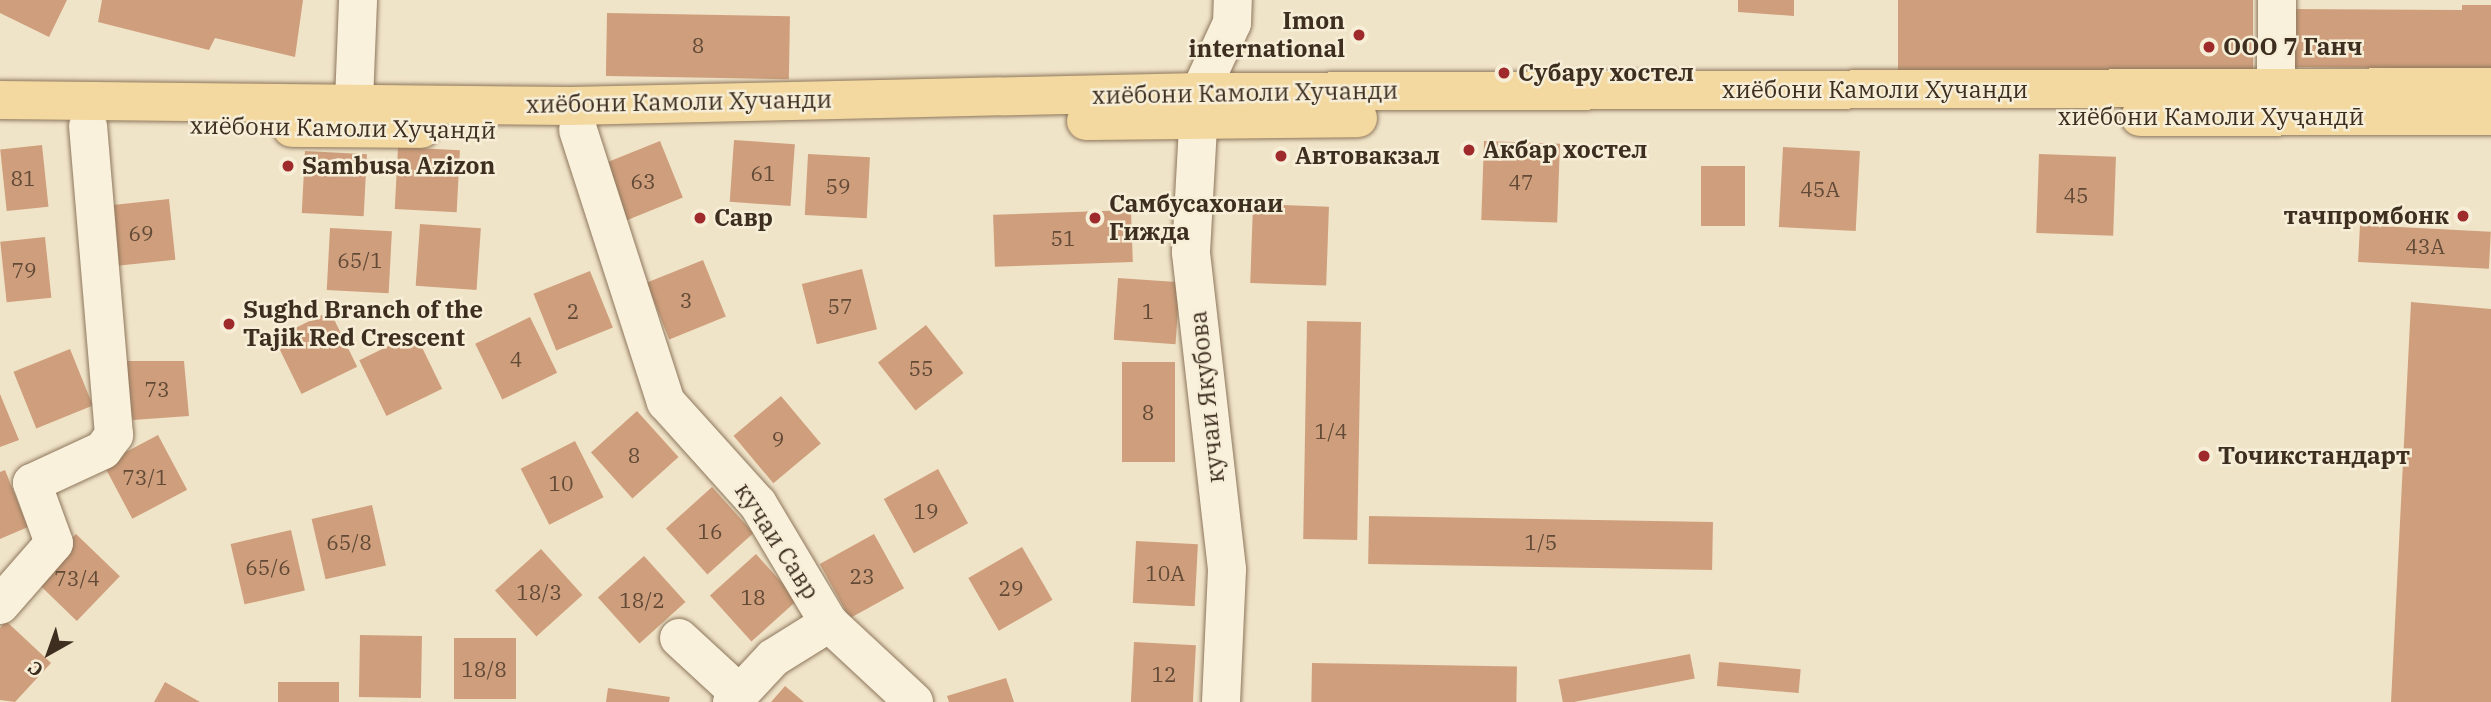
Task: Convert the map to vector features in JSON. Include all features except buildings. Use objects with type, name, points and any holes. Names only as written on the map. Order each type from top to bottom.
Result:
[{"type":"main road","name":"хиёбони Камоли Хучанди","points":[[0,100],[354,101],[571,106],[1200,105],[2491,88]]},
{"type":"main road","name":"хиёбони Камоли Хуҷандӣ","points":[[0,125],[578,130],[1200,105],[2491,116]]},
{"type":"street","points":[[354,101],[358,0]]},
{"type":"street","points":[[1200,105],[1232,23],[1233,0]]},
{"type":"street","points":[[2276,90],[2277,0]]},
{"type":"street","name":"кучаи Якубова","points":[[1200,105],[1191,252],[1227,569],[1221,702]]},
{"type":"street","points":[[0,605],[54,543],[32,483],[103,450],[114,435],[88,126]]},
{"type":"street","name":"кучаи Савр","points":[[578,130],[666,402],[758,504],[830,623],[914,702]]},
{"type":"street","points":[[679,638],[736,698],[773,658],[830,623]]},
{"type":"place","name":"Imon international","points":[[1359,35]]},
{"type":"place","name":"ООО 7 Ганч","points":[[2209,47]]},
{"type":"place","name":"Субару хостел","points":[[1504,73]]},
{"type":"place","name":"Акбар хостел","points":[[1469,150]]},
{"type":"place","name":"Автовакзал","points":[[1281,156]]},
{"type":"place","name":"Sambusa Azizon","points":[[288,166]]},
{"type":"place","name":"тачпромбонк","points":[[2463,216]]},
{"type":"place","name":"Савр","points":[[700,218]]},
{"type":"place","name":"Самбусахонаи Гижда","points":[[1095,218]]},
{"type":"place","name":"Sughd Branch of the Tajik Red Crescent","points":[[229,324]]},
{"type":"place","name":"Точикстандарт","points":[[2204,456]]}]
